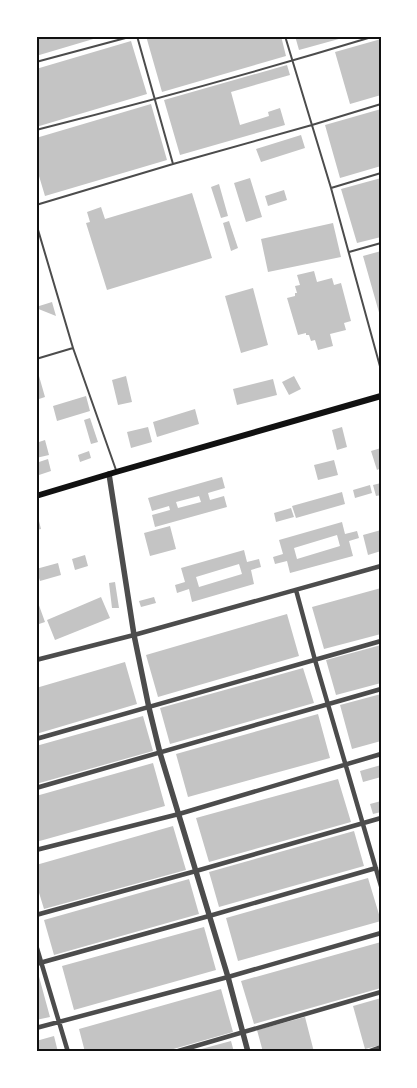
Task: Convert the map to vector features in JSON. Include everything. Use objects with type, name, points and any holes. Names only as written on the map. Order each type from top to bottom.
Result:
[{"type":"main road","points":[[36,496],[381,396]]},
{"type":"street","points":[[109,474],[134,634],[149,708],[160,753],[228,977],[248,1052]]},
{"type":"street","points":[[36,660],[381,566]]},
{"type":"street","points":[[296,590],[381,886]]},
{"type":"street","points":[[36,739],[381,641]]},
{"type":"street","points":[[36,788],[381,689]]},
{"type":"street","points":[[36,850],[179,814],[381,754]]},
{"type":"street","points":[[36,915],[381,818]]},
{"type":"street","points":[[39,963],[376,868]]},
{"type":"street","points":[[36,1028],[228,977],[381,932]]},
{"type":"street","points":[[36,945],[39,963],[68,1052]]},
{"type":"street","points":[[175,1052],[381,992]]},
{"type":"street","points":[[367,1052],[381,1048]]},
{"type":"lane","points":[[36,62],[133,36]]},
{"type":"lane","points":[[137,36],[173,164]]},
{"type":"lane","points":[[286,36],[331,188],[381,370]]},
{"type":"lane","points":[[36,130],[155,100],[375,36]]},
{"type":"lane","points":[[36,205],[381,104]]},
{"type":"lane","points":[[331,188],[381,173]]},
{"type":"lane","points":[[36,222],[73,348],[116,472]]},
{"type":"lane","points":[[349,252],[381,243]]},
{"type":"lane","points":[[36,359],[73,348]]},
{"type":"building","points":[[36,36],[100,36],[100,37],[36,56]]},
{"type":"building","points":[[146,36],[281,36],[286,56],[162,92]]},
{"type":"building","points":[[295,36],[346,36],[346,37],[299,50]]},
{"type":"building","points":[[381,39],[381,95],[350,104],[335,52]]},
{"type":"building","points":[[131,41],[147,94],[36,127],[36,69]]},
{"type":"building","points":[[287,65],[290,75],[231,92],[240,125],[269,116],[268,112],[280,108],[285,125],[180,155],[164,100]]},
{"type":"building","points":[[151,104],[167,160],[45,196],[36,166],[36,138]]},
{"type":"building","points":[[381,109],[381,166],[340,178],[325,125]]},
{"type":"building","points":[[301,135],[305,148],[261,162],[256,149]]},
{"type":"building","points":[[250,178],[262,217],[246,222],[234,183]]},
{"type":"building","points":[[381,178],[381,237],[357,243],[341,189]]},
{"type":"building","points":[[219,184],[228,216],[221,218],[211,187]]},
{"type":"building","points":[[284,190],[287,200],[268,206],[265,196]]},
{"type":"building","points":[[192,193],[212,258],[107,290],[86,223],[90,222],[87,212],[101,207],[105,219]]},
{"type":"building","points":[[229,221],[238,248],[231,251],[223,223]]},
{"type":"building","points":[[333,223],[341,257],[268,272],[261,239]]},
{"type":"building","points":[[381,251],[381,316],[380,316],[363,256]]},
{"type":"building","points":[[314,271],[317,282],[332,278],[334,285],[341,283],[351,321],[344,323],[346,330],[330,334],[333,346],[318,350],[315,340],[311,341],[309,335],[306,335],[306,333],[298,335],[287,298],[295,296],[295,293],[297,293],[295,286],[300,285],[297,275]]},
{"type":"building","points":[[253,288],[268,345],[241,353],[225,296]]},
{"type":"building","points":[[52,302],[56,316],[36,308],[36,307]]},
{"type":"building","points":[[36,376],[39,376],[45,397],[36,400]]},
{"type":"building","points":[[126,376],[132,402],[118,405],[112,380]]},
{"type":"building","points":[[294,376],[301,389],[289,395],[282,382]]},
{"type":"building","points":[[273,379],[277,395],[237,405],[233,389]]},
{"type":"building","points":[[86,396],[90,411],[57,421],[53,406]]},
{"type":"building","points":[[195,409],[199,424],[157,437],[153,422]]},
{"type":"building","points":[[90,418],[98,442],[91,444],[84,420]]},
{"type":"building","points":[[148,427],[152,442],[131,448],[127,432]]},
{"type":"building","points":[[342,427],[347,447],[337,450],[332,430]]},
{"type":"building","points":[[45,440],[49,455],[36,458],[36,443]]},
{"type":"building","points":[[381,448],[381,468],[377,470],[371,451]]},
{"type":"building","points":[[89,451],[91,458],[80,462],[78,455]]},
{"type":"building","points":[[48,459],[51,471],[36,476],[36,463]]},
{"type":"building","points":[[334,460],[338,475],[318,480],[314,465]]},
{"type":"building","points":[[222,477],[225,488],[208,493],[210,500],[224,496],[227,507],[155,527],[152,515],[170,510],[169,506],[152,511],[148,498]],"holes":[[[199,496],[201,502],[178,508],[176,502]]]},
{"type":"building","points":[[381,483],[381,495],[376,496],[373,485]]},
{"type":"building","points":[[370,485],[372,493],[355,498],[353,490]]},
{"type":"building","points":[[342,492],[345,504],[296,518],[292,506]]},
{"type":"building","points":[[291,508],[294,517],[276,522],[274,513]]},
{"type":"building","points":[[38,517],[41,529],[36,530],[36,518]]},
{"type":"building","points":[[342,522],[345,534],[357,531],[359,538],[349,541],[353,556],[290,573],[287,561],[275,564],[273,557],[283,554],[279,540]],"holes":[[[337,535],[340,546],[297,559],[294,548]]]},
{"type":"building","points":[[170,526],[176,549],[150,556],[144,533]]},
{"type":"building","points":[[381,530],[381,551],[368,555],[363,535]]},
{"type":"building","points":[[244,550],[247,562],[259,559],[261,567],[251,570],[254,584],[192,602],[189,589],[177,593],[175,585],[185,582],[181,568]],"holes":[[[239,564],[242,574],[199,587],[196,577]]]},
{"type":"building","points":[[85,555],[88,566],[75,570],[72,559]]},
{"type":"building","points":[[58,563],[61,575],[40,581],[36,569]]},
{"type":"building","points":[[115,582],[119,608],[112,608],[109,583]]},
{"type":"building","points":[[381,588],[381,634],[324,649],[312,607]]},
{"type":"building","points":[[36,597],[45,622],[36,625]]},
{"type":"building","points":[[101,597],[110,618],[55,640],[47,620]]},
{"type":"building","points":[[154,597],[156,603],[141,607],[139,601]]},
{"type":"building","points":[[287,614],[299,656],[158,697],[146,655]]},
{"type":"building","points":[[381,645],[381,683],[336,695],[326,660]]},
{"type":"building","points":[[125,662],[137,704],[36,734],[36,688]]},
{"type":"building","points":[[303,668],[314,703],[170,744],[160,708]]},
{"type":"building","points":[[381,694],[381,741],[352,749],[340,705]]},
{"type":"building","points":[[318,714],[330,758],[188,797],[176,754]]},
{"type":"building","points":[[143,716],[153,751],[36,784],[36,746]]},
{"type":"building","points":[[153,763],[165,806],[36,842],[36,796]]},
{"type":"building","points":[[381,765],[381,777],[363,782],[360,771]]},
{"type":"building","points":[[338,779],[351,822],[209,862],[196,818]]},
{"type":"building","points":[[381,801],[381,812],[373,814],[370,804]]},
{"type":"building","points":[[173,826],[186,870],[44,909],[36,883],[36,865]]},
{"type":"building","points":[[354,831],[364,866],[219,907],[209,872]]},
{"type":"building","points":[[368,878],[381,921],[238,961],[226,918]]},
{"type":"building","points":[[189,879],[199,914],[54,955],[44,920]]},
{"type":"building","points":[[204,927],[216,970],[74,1010],[62,966]]},
{"type":"building","points":[[381,942],[381,988],[254,1024],[241,981]]},
{"type":"building","points":[[38,973],[50,1017],[36,1020],[36,974]]},
{"type":"building","points":[[221,989],[233,1032],[163,1052],[85,1052],[79,1029]]},
{"type":"building","points":[[381,998],[381,1045],[365,1049],[353,1006]]},
{"type":"building","points":[[305,1017],[314,1052],[263,1052],[257,1030]]},
{"type":"building","points":[[54,1036],[58,1052],[36,1052],[36,1041]]},
{"type":"building","points":[[231,1041],[234,1052],[194,1052],[194,1051]]}]
